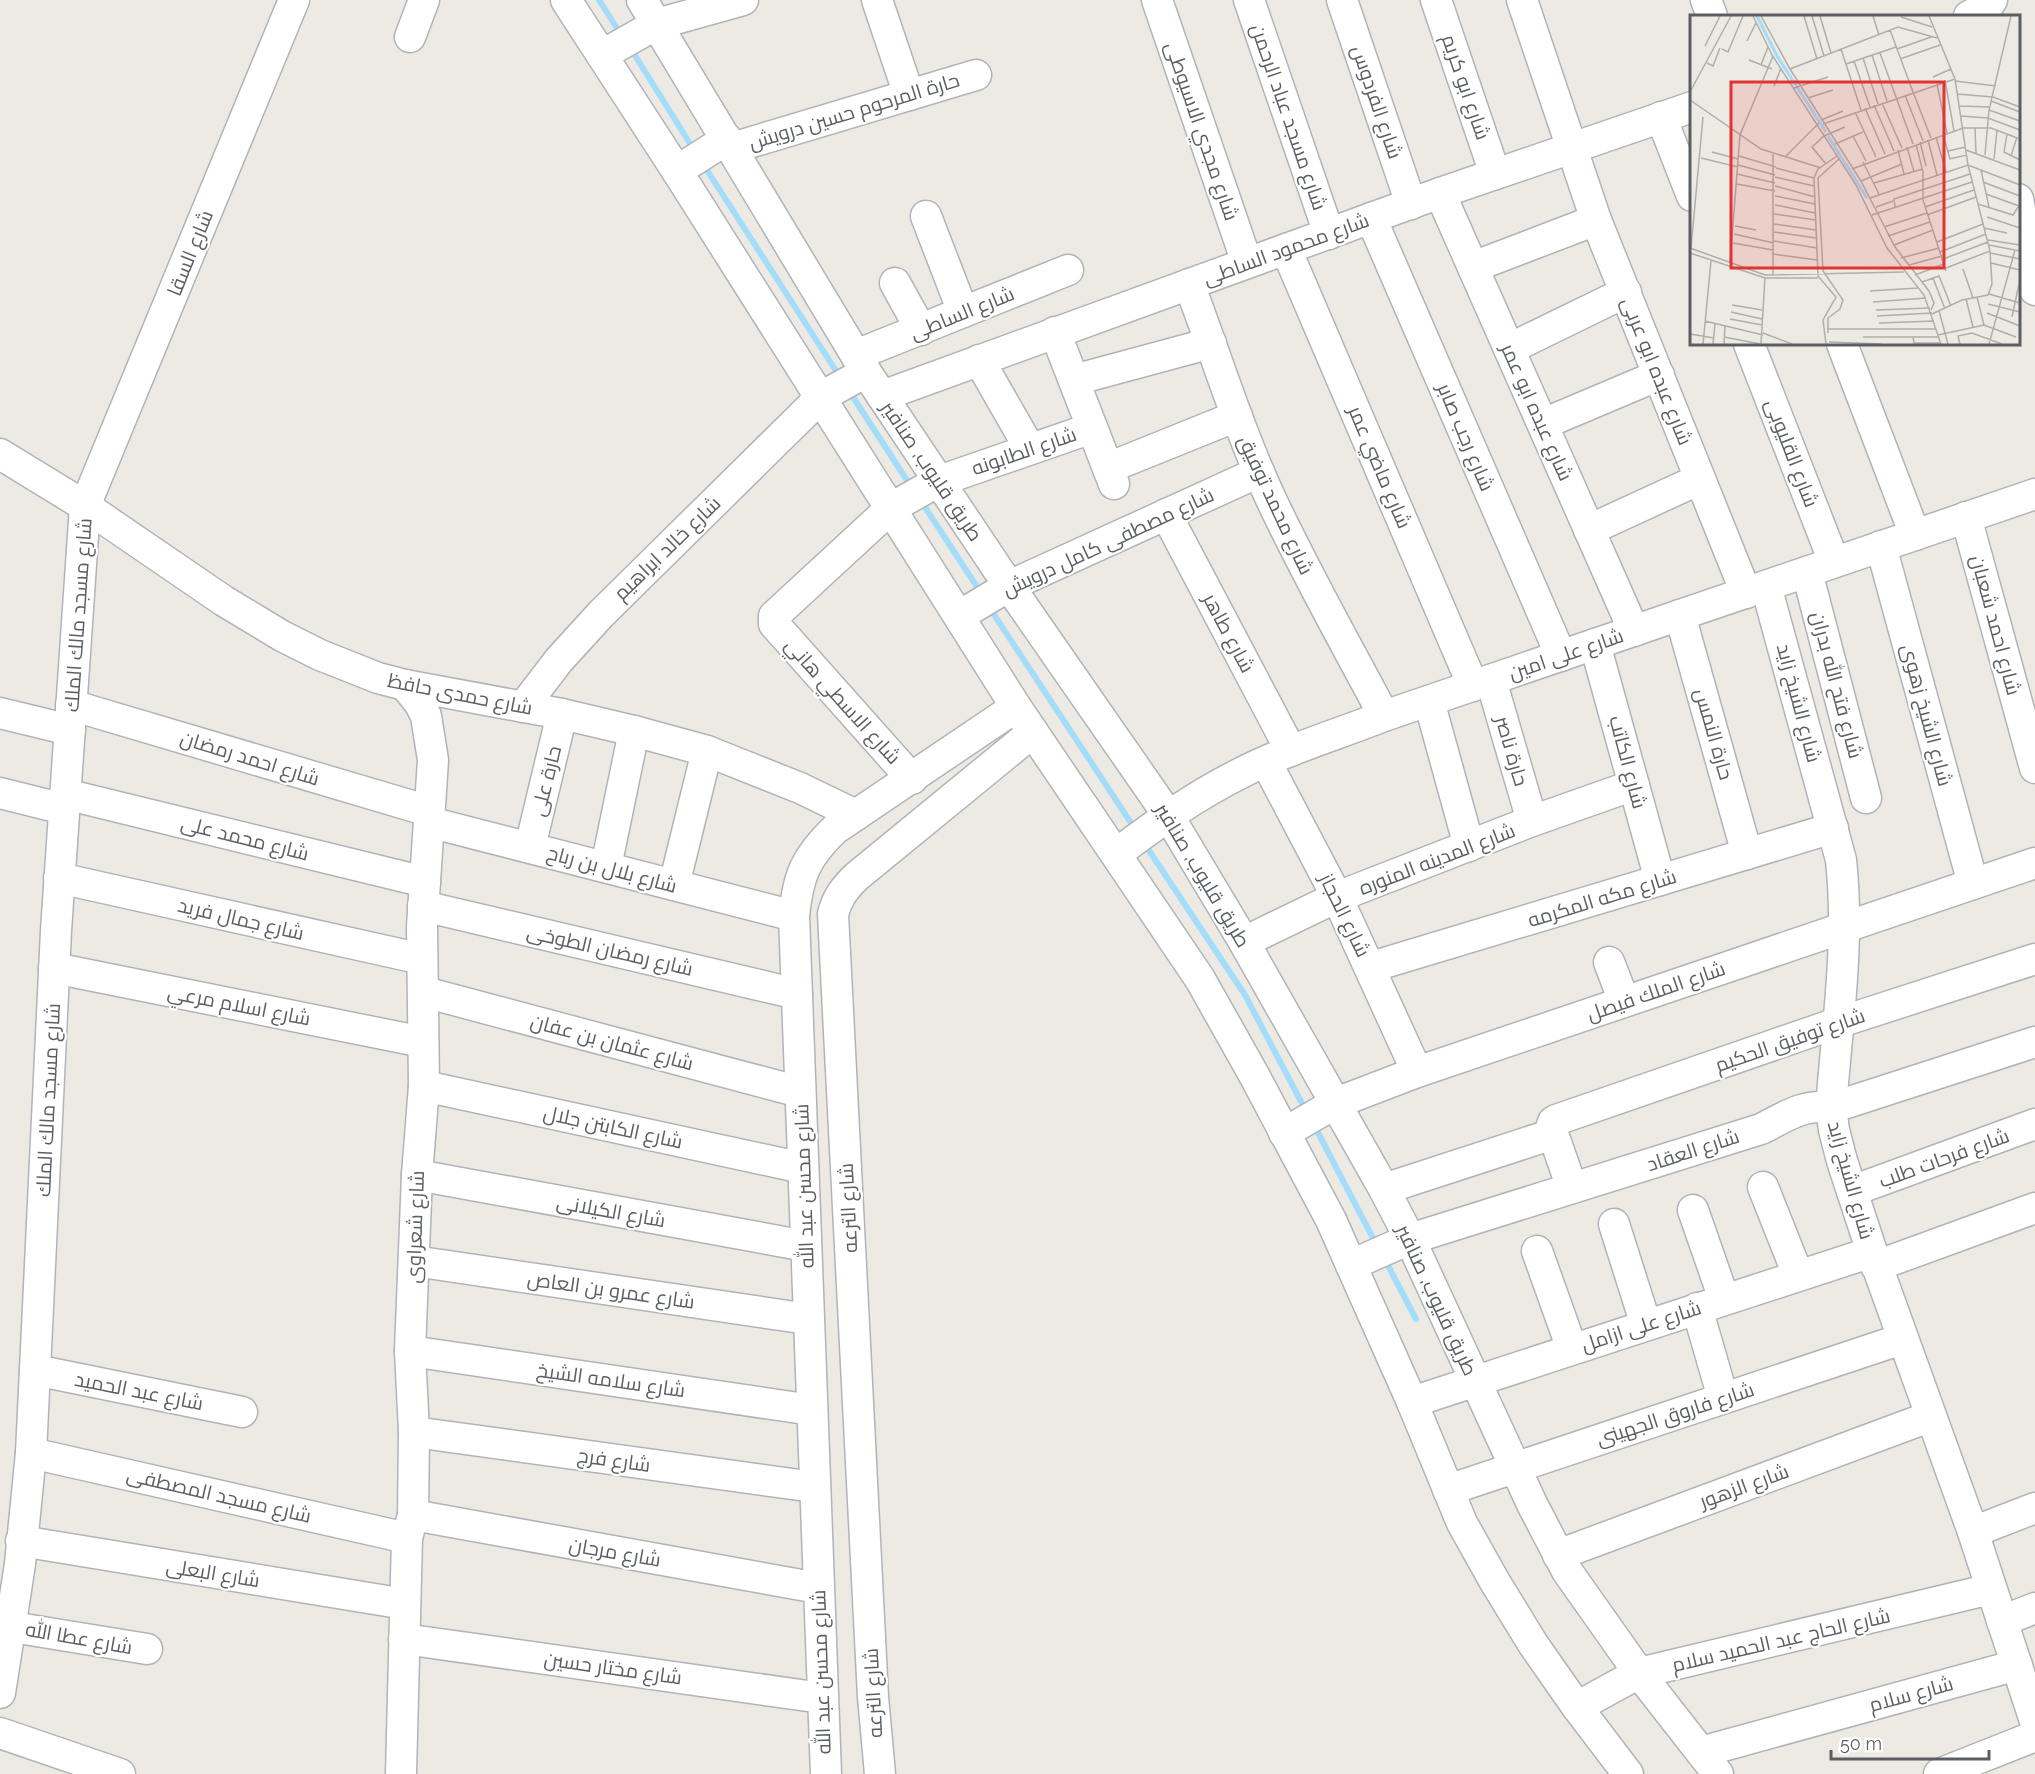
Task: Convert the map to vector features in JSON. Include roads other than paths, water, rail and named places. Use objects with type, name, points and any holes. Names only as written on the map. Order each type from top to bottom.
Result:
[{"type":"street","name":"شارع السقا","points":[[85,506],[294,0]]},
{"type":"street","points":[[410,37],[424,0]]},
{"type":"street","points":[[566,0],[677,171],[1016,707],[1200,979],[1326,1211],[1412,1402],[1462,1523],[1533,1644],[1628,1774]]},
{"type":"street","points":[[602,55],[650,12],[743,0]]},
{"type":"street","points":[[877,0],[909,95]]},
{"type":"street","name":"شارع مجدي الاسيوطى","points":[[1157,0],[1247,263]]},
{"type":"street","name":"شارع مسجد عباد الرحمن","points":[[1249,0],[1329,234]]},
{"type":"street","name":"شارع الفردوس","points":[[1342,0],[1411,204]]},
{"type":"street","name":"شارع ابو كريم","points":[[1436,0],[1495,174]]},
{"type":"street","name":"شارع عبده ابو عربى","points":[[1522,0],[1596,220],[1700,479],[1756,589]]},
{"type":"street","points":[[1706,0],[1712,15]]},
{"type":"street","points":[[1971,15],[1988,6],[1992,0]]},
{"type":"street","name":"طريق قليوب, صنافير","points":[[650,12],[861,364],[1009,586],[1168,815],[1244,942],[1384,1189],[1410,1239],[1515,1467],[1567,1571],[1639,1674],[1710,1763]]},
{"type":"street","name":"حارة المرحوم حسين درويش","points":[[677,171],[729,143],[976,75]]},
{"type":"street","name":"شارع محمود الساطى","points":[[882,396],[1440,193],[1690,108]]},
{"type":"street","points":[[1661,117],[1690,191]]},
{"type":"street","name":"شارع عبده ابو عمر","points":[[1440,193],[1634,631]]},
{"type":"street","points":[[2020,205],[2035,291]]},
{"type":"street","points":[[926,216],[963,312]]},
{"type":"street","name":"شارع رجب صابر","points":[[1371,218],[1561,656]]},
{"type":"street","points":[[1473,267],[1596,220]]},
{"type":"street","name":"شارع ماضي عمر","points":[[1286,249],[1482,683]]},
{"type":"street","name":"شارع الساطى","points":[[821,398],[861,364],[921,330],[1068,270]]},
{"type":"street","points":[[895,283],[921,330]]},
{"type":"street","name":"شارع محمد توفيق","points":[[1190,284],[1259,472],[1310,579],[1384,716]]},
{"type":"street","points":[[1509,350],[1626,292]]},
{"type":"street","points":[[1055,332],[1111,476],[1237,416]]},
{"type":"street","points":[[1074,380],[1211,343]]},
{"type":"street","name":"شارع القليوبى","points":[[1749,345],[1821,567]]},
{"type":"street","points":[[1842,345],[1915,535]]},
{"type":"street","points":[[979,360],[1030,449]]},
{"type":"street","points":[[1543,424],[1659,375]]},
{"type":"street","name":"شارع خالد ابراهيم","points":[[523,707],[559,660],[600,614],[821,398]]},
{"type":"street","name":"شارع الطابونه","points":[[774,624],[776,614],[891,508],[939,481],[1092,428]]},
{"type":"street","name":"شارع حمدى حافظ","points":[[0,454],[85,506],[224,601],[282,636],[320,655],[405,686],[562,714],[707,751],[856,815]]},
{"type":"street","name":"شارع مصطفى كامل درويش","points":[[959,616],[1009,586],[1259,472]]},
{"type":"street","points":[[1589,530],[1700,479]]},
{"type":"street","name":"شارع على امين","points":[[1116,854],[1168,815],[1231,778],[1384,716],[1966,517],[2034,500]]},
{"type":"street","name":"شارع مسجد مالك الملك","points":[[0,1693],[12,1627],[31,1453],[59,878],[85,506]]},
{"type":"street","name":"شارع طاهر","points":[[1166,514],[1279,757]]},
{"type":"street","name":"شارع احمد شعبان","points":[[1966,517],[2035,768]]},
{"type":"street","name":"شارع الشيخ زهوى","points":[[1881,546],[1973,884]]},
{"type":"street","name":"شارع فتح الله بدران","points":[[1821,567],[1866,798]]},
{"type":"street","name":"شارع الشيخ زايد","points":[[1756,589],[1833,828],[1845,893],[1844,959],[1831,1108],[1834,1130],[1874,1259],[1929,1417],[1973,1532],[2002,1621],[2026,1681],[2035,1721]]},
{"type":"street","name":"حارة النمس","points":[[1680,615],[1747,854]]},
{"type":"street","name":"شارع الاسطي هاني","points":[[774,624],[912,779]]},
{"type":"street","name":"شارع الكاتب","points":[[1595,644],[1660,880]]},
{"type":"street","name":"حارة ناصر","points":[[1482,683],[1533,821]]},
{"type":"street","name":"شارع شعراوى","points":[[401,1774],[405,1604],[414,1432],[410,1351],[417,1175],[424,1086],[422,959],[424,894],[433,760],[426,716],[420,704],[405,686]]},
{"type":"street","points":[[1429,701],[1469,846]]},
{"type":"street","name":"شارع محسن عبد الله","points":[[826,1774],[794,916],[796,891],[804,867],[818,846],[836,829],[1016,707]]},
{"type":"street","name":"شارع احمد رمضان","points":[[0,713],[71,717],[429,817]]},
{"type":"street","name":"حارة على","points":[[530,847],[562,714]]},
{"type":"street","points":[[606,867],[634,731]]},
{"type":"street","name":"شارع الترعه","points":[[880,1774],[873,1697],[833,914],[837,900],[845,888],[1033,732]]},
{"type":"street","points":[[674,885],[707,751]]},
{"type":"street","name":"شارع الحجاز","points":[[1279,757],[1337,897],[1371,967],[1417,1072]]},
{"type":"street","name":"شارع المدينه المنوره","points":[[1244,942],[1337,897],[1533,821],[1634,785]]},
{"type":"street","points":[[0,793],[65,801]]},
{"type":"street","name":"شارع محمد على","points":[[65,801],[424,894]]},
{"type":"street","name":"شارع بلال بن رباح","points":[[429,817],[530,847],[794,916]]},
{"type":"street","name":"شارع مكه المكرمه","points":[[1371,967],[1833,828]]},
{"type":"street","name":"شارع الملك فيصل","points":[[1284,1133],[1336,1103],[1417,1072],[2035,863]]},
{"type":"street","name":"شارع جمال فريد","points":[[59,878],[422,959]]},
{"type":"street","name":"شارع رمضان الطوخى","points":[[424,894],[797,994]]},
{"type":"street","name":"شارع توفيق الحكيم","points":[[1384,1189],[1552,1131],[1553,1122],[1556,1120],[2035,958]]},
{"type":"street","points":[[1609,962],[1624,1002]]},
{"type":"street","name":"شارع اسلام مرعي","points":[[54,968],[423,1042]]},
{"type":"street","name":"شارع عثمان بن عفان","points":[[424,992],[801,1092]]},
{"type":"street","name":"شارع العقاد","points":[[1351,1265],[1410,1239],[1761,1129],[1799,1110],[1810,1107],[1831,1108],[2035,1042]]},
{"type":"street","name":"شارع الكابتن جلال","points":[[424,1086],[803,1168]]},
{"type":"street","name":"شارع فرحات طلب","points":[[1852,1191],[2035,1124]]},
{"type":"street","points":[[1552,1131],[1572,1188]]},
{"type":"street","name":"شارع الكيلانى","points":[[417,1175],[806,1246]]},
{"type":"street","points":[[1763,1187],[1798,1275]]},
{"type":"street","name":"شارع على ازامل","points":[[1412,1402],[1798,1275],[1874,1259],[2035,1208]]},
{"type":"street","points":[[1693,1210],[1711,1304],[1723,1398]]},
{"type":"street","points":[[1614,1224],[1646,1324]]},
{"type":"street","points":[[1537,1251],[1572,1349]]},
{"type":"street","name":"شارع عمرو بن العاص","points":[[414,1261],[808,1319]]},
{"type":"street","name":"شارع فاروق الجهينى","points":[[1449,1490],[1902,1339]]},
{"type":"street","name":"شارع سلامه الشيخ","points":[[410,1351],[812,1410]]},
{"type":"street","name":"شارع عبد الحميد","points":[[35,1370],[242,1412]]},
{"type":"street","name":"شارع الزهور","points":[[1558,1555],[1929,1417]]},
{"type":"street","name":"شارع فرج","points":[[414,1432],[814,1487]]},
{"type":"street","name":"شارع مسجد المصطفى","points":[[31,1453],[410,1527]]},
{"type":"street","points":[[1973,1532],[2035,1508]]},
{"type":"street","name":"شارع مرجان","points":[[410,1527],[818,1588]]},
{"type":"street","name":"شارع البعلى","points":[[21,1541],[405,1604]]},
{"type":"street","name":"شارع الحاج عبد الحميد سلام","points":[[1577,1707],[1639,1674],[1992,1589]]},
{"type":"street","points":[[2002,1621],[2035,1608]]},
{"type":"street","name":"شارع عطا الله","points":[[12,1627],[147,1649]]},
{"type":"street","name":"شارع مختار حسين","points":[[405,1639],[822,1698]]},
{"type":"street","name":"شارع سلام","points":[[1710,1763],[2026,1681]]},
{"type":"street","points":[[0,1733],[120,1774]]},
{"type":"street","points":[[1939,1774],[2035,1736]]},
{"type":"waterway","points":[[599,0],[622,36]]},
{"type":"waterway","points":[[631,49],[694,150]]},
{"type":"waterway","points":[[703,164],[840,377]]},
{"type":"waterway","points":[[849,391],[912,488]]},
{"type":"waterway","points":[[921,501],[981,593]]},
{"type":"waterway","points":[[989,607],[1135,829]]},
{"type":"waterway","points":[[1144,843],[1245,995],[1306,1111]]},
{"type":"waterway","points":[[1314,1125],[1376,1244]]},
{"type":"waterway","points":[[1384,1258],[1416,1319]]}]
